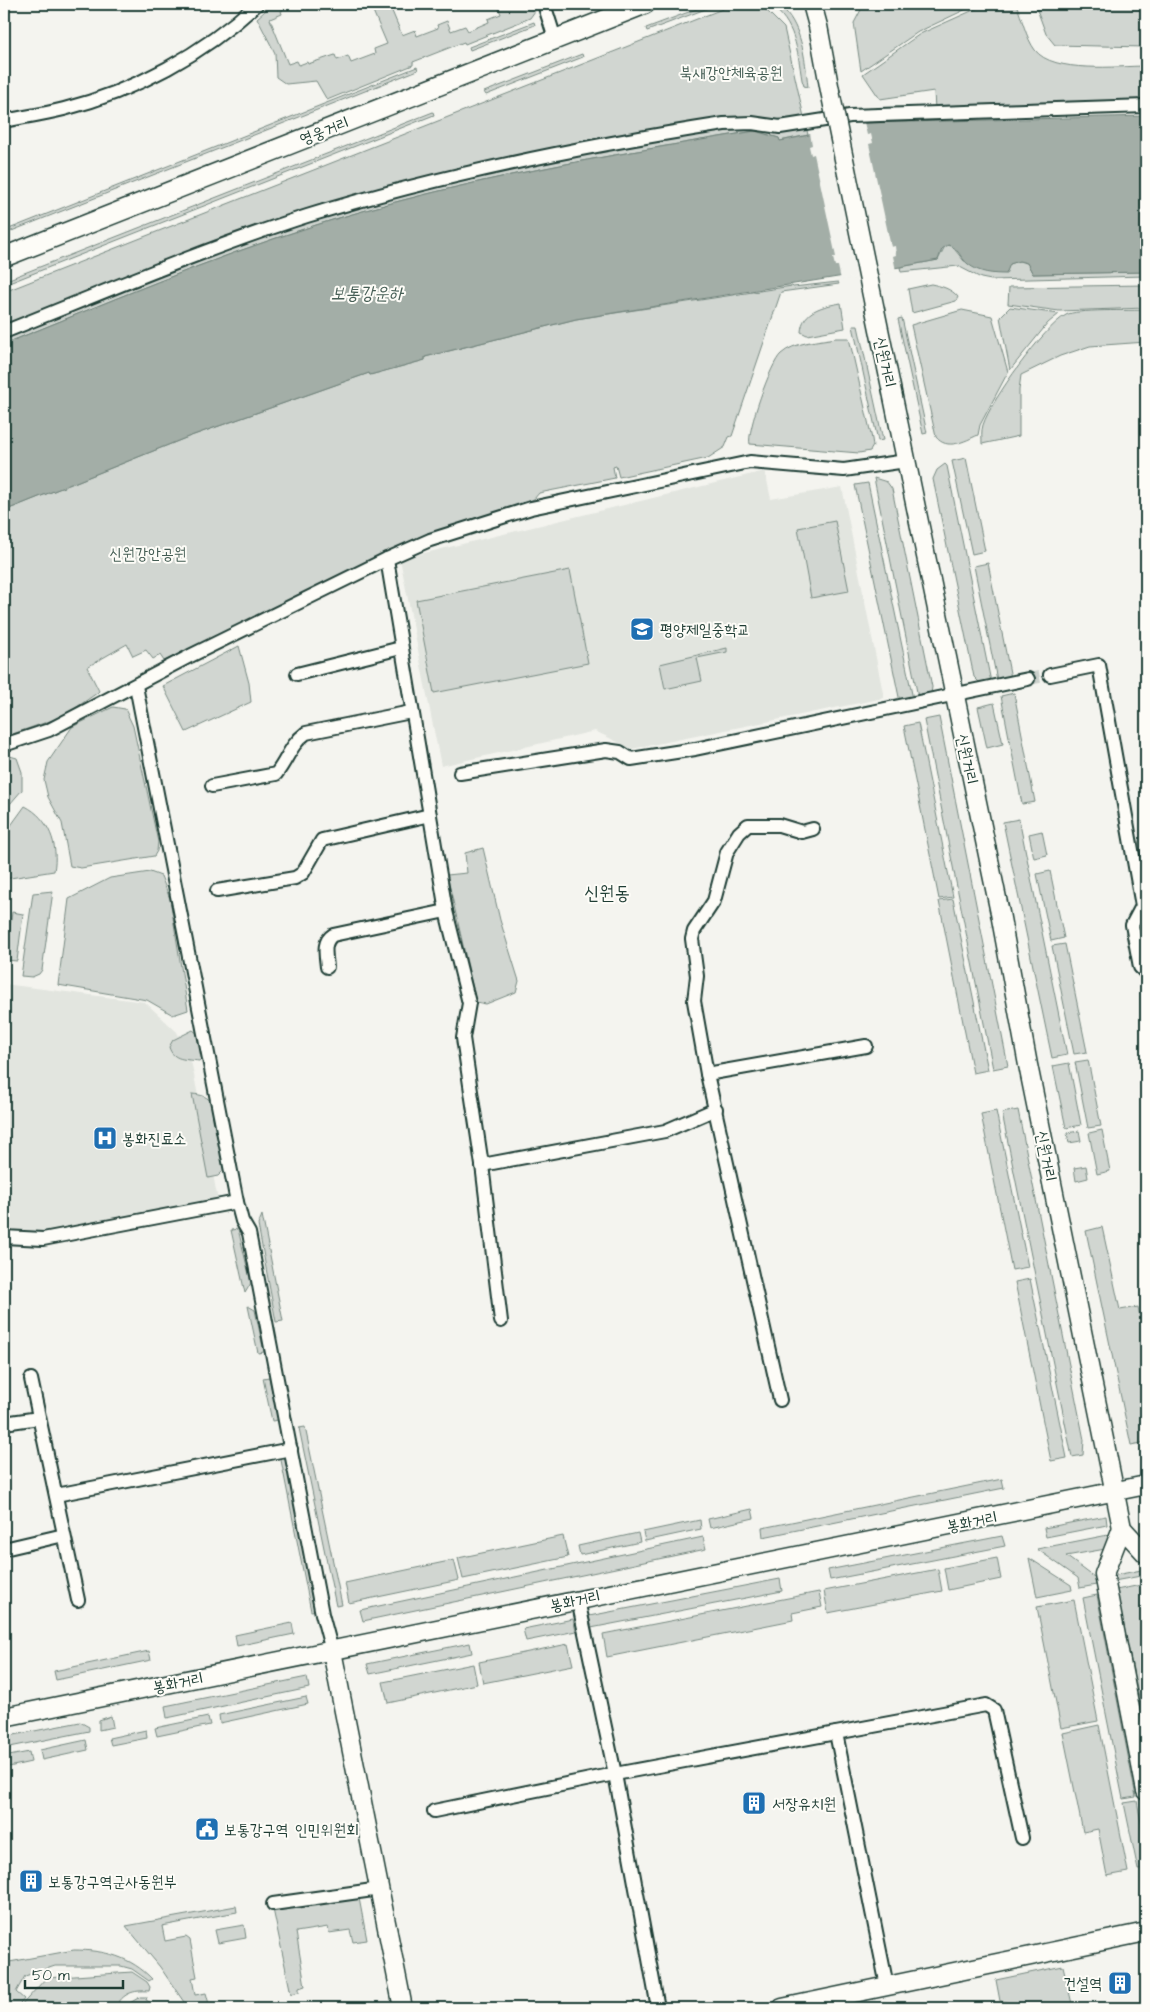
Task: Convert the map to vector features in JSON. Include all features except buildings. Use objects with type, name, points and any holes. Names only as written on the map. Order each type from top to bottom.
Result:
[{"type":"main road","name":"영웅거리","points":[[4,257],[645,4]]},
{"type":"main road","name":"신원거리","points":[[812,4],[1122,1528]]},
{"type":"main road","name":"신원거리","points":[[818,26],[819,4]]},
{"type":"main road","name":"봉화거리","points":[[4,1717],[1146,1485]]},
{"type":"main road","points":[[1146,1554],[1122,1528],[1104,1574],[1146,1792]]},
{"type":"main road","points":[[332,1651],[403,2008]]},
{"type":"main road","points":[[782,2008],[1146,1932]]},
{"type":"street","points":[[4,121],[70,107],[122,91],[143,81],[202,46],[257,4]]},
{"type":"street","points":[[544,4],[555,39]]},
{"type":"street","points":[[4,332],[173,265],[281,225],[454,175],[545,155],[724,124],[752,123],[780,126],[850,116],[1146,106]]},
{"type":"street","points":[[4,745],[50,730],[243,629],[386,559],[430,540],[531,508],[750,462],[844,470],[906,461]]},
{"type":"street","points":[[386,559],[446,911],[469,1003],[463,1038],[482,1164],[501,1321]]},
{"type":"street","points":[[298,674],[401,648]]},
{"type":"street","points":[[1050,675],[1100,665],[1142,906],[1132,926],[1140,967],[1146,973]]},
{"type":"street","points":[[460,772],[606,750],[620,752],[631,759],[695,749],[1028,679]]},
{"type":"street","points":[[136,686],[237,1202],[242,1221],[249,1233],[322,1614],[332,1651]]},
{"type":"street","points":[[212,786],[276,774],[285,763],[294,742],[306,733],[412,712]]},
{"type":"street","points":[[217,891],[295,878],[303,873],[322,840],[430,815]]},
{"type":"street","points":[[780,1400],[736,1211],[716,1108],[707,1074],[694,1001],[697,976],[692,939],[694,931],[714,901],[727,852],[738,833],[748,825],[778,825],[802,832],[813,829]]},
{"type":"street","points":[[327,967],[325,945],[327,939],[333,935],[446,911]]},
{"type":"street","points":[[707,1074],[866,1046]]},
{"type":"street","points":[[482,1164],[665,1131],[716,1108]]},
{"type":"street","points":[[4,1237],[43,1239],[237,1202]]},
{"type":"street","points":[[31,1379],[78,1600]]},
{"type":"street","points":[[4,1423],[39,1418]]},
{"type":"street","points":[[56,1495],[291,1449]]},
{"type":"street","points":[[4,1549],[64,1536]]},
{"type":"street","points":[[578,1600],[615,1774],[658,2008]]},
{"type":"street","points":[[434,1811],[615,1774],[986,1704],[994,1710],[1022,1838]]},
{"type":"street","points":[[836,1733],[887,1986]]},
{"type":"street","points":[[273,1904],[380,1889]]},
{"type":"shaded area","name":"평양제일중학교","points":[[765,471],[771,499],[842,487],[884,698],[632,749],[595,731],[441,766],[400,559]]},
{"type":"shaded area","name":"봉화진료소","points":[[4,984],[145,1002],[177,1032],[192,1065],[220,1211],[37,1246],[4,1243]]},
{"type":"green space","points":[[273,4],[281,4],[283,10],[281,11],[282,14],[270,19],[288,64],[297,61],[299,65],[335,55],[337,60],[348,56],[351,63],[375,54],[374,49],[387,44],[370,4],[389,4],[402,35],[415,30],[417,36],[438,28],[437,25],[447,21],[451,31],[465,26],[468,31],[489,22],[488,19],[501,14],[497,4],[533,4],[535,11],[530,18],[413,62],[413,65],[327,100],[316,81],[286,84],[276,77],[275,53],[257,18]]},
{"type":"green space","points":[[710,4],[719,4],[647,31],[646,28]]},
{"type":"green space","name":"북새강안체육공원","points":[[735,4],[753,5],[766,10],[784,28],[808,135],[780,141],[779,138],[755,131],[532,171],[422,195],[274,239],[157,282],[4,344],[4,292]]},
{"type":"green space","points":[[769,4],[778,4],[786,12],[797,31],[804,53],[808,87],[804,86],[802,80],[794,38],[790,28],[778,11]]},
{"type":"green space","points":[[864,4],[977,4],[918,32],[861,71],[854,23]]},
{"type":"green space","points":[[987,4],[1016,4],[1035,50],[1044,58],[1056,63],[1087,67],[1146,66],[1146,100],[935,110],[934,91],[880,99],[863,74],[920,34]]},
{"type":"green space","points":[[1035,4],[1146,4],[1146,47],[1055,45],[1046,34]]},
{"type":"green space","points":[[534,22],[535,25],[470,50],[469,47]]},
{"type":"green space","points":[[582,54],[583,57],[486,95],[484,92]]},
{"type":"green space","points":[[417,67],[418,70],[4,234],[4,231]]},
{"type":"green space","points":[[433,112],[434,115],[4,285],[4,281]]},
{"type":"green space","points":[[951,245],[964,261],[1006,272],[1010,264],[1019,261],[1027,263],[1033,274],[1146,272],[1146,276],[991,280],[981,278],[958,266],[901,272],[900,267],[938,260],[945,246]]},
{"type":"green space","name":"신원강안공원","points":[[838,282],[839,284],[781,292],[732,436],[729,437],[725,447],[708,458],[619,477],[616,466],[613,467],[615,478],[539,493],[534,499],[255,618],[164,661],[160,655],[153,659],[146,650],[133,656],[127,644],[87,667],[99,691],[97,693],[64,716],[4,737],[4,511],[188,437],[369,373],[370,375],[425,360],[425,357],[576,319],[792,286]]},
{"type":"green space","points":[[931,284],[953,292],[958,297],[956,301],[912,313],[908,289]]},
{"type":"green space","points":[[1146,285],[1146,308],[1059,311],[1008,304],[1009,287]]},
{"type":"green space","points":[[841,303],[845,328],[807,335],[801,332],[805,319],[815,310]]},
{"type":"green space","points":[[1010,307],[1059,314],[1048,323],[1010,370],[1000,317]]},
{"type":"green space","points":[[962,310],[992,316],[1008,372],[980,425],[978,435],[956,444],[951,444],[940,441],[936,437],[911,325]]},
{"type":"green space","points":[[1146,310],[1146,342],[1090,346],[1060,356],[1021,375],[1019,390],[1019,436],[982,444],[983,425],[996,399],[1032,348],[1056,322],[1071,313]]},
{"type":"green space","points":[[902,318],[927,433],[923,434],[898,319]]},
{"type":"green space","points":[[853,326],[858,326],[883,440],[878,441]]},
{"type":"green space","points":[[836,338],[849,338],[872,439],[873,446],[870,451],[859,453],[750,444],[752,426],[760,398],[771,370],[781,354],[800,344]]},
{"type":"green space","points":[[966,458],[985,551],[972,554],[952,461]]},
{"type":"green space","points":[[945,464],[947,466],[991,682],[980,683],[974,677],[933,479],[937,470]]},
{"type":"green space","points":[[874,478],[887,482],[892,489],[932,687],[931,694],[918,697]]},
{"type":"green space","points":[[868,483],[913,699],[900,702],[855,485]]},
{"type":"green space","points":[[835,521],[849,591],[811,598],[798,528]]},
{"type":"green space","points":[[988,563],[1011,678],[997,680],[974,566]]},
{"type":"green space","points":[[570,570],[588,663],[434,693],[416,600]]},
{"type":"green space","points":[[239,646],[249,683],[251,702],[186,732],[163,686]]},
{"type":"green space","points":[[727,648],[727,652],[697,658],[702,681],[665,689],[660,664]]},
{"type":"green space","points":[[1014,693],[1035,802],[1022,804],[1001,696]]},
{"type":"green space","points":[[994,703],[1003,744],[987,748],[978,707]]},
{"type":"green space","points":[[113,707],[125,709],[133,726],[158,842],[157,851],[154,856],[81,868],[70,866],[62,823],[48,797],[44,780],[48,762],[72,727]]},
{"type":"green space","points":[[939,717],[1008,1066],[993,1069],[924,720]]},
{"type":"green space","points":[[918,723],[953,897],[939,899],[904,726]]},
{"type":"green space","points":[[6,755],[17,758],[22,772],[22,790],[4,811],[4,757]]},
{"type":"green space","points":[[25,806],[40,818],[50,833],[55,852],[54,871],[4,879],[4,835]]},
{"type":"green space","points":[[1019,819],[1067,1055],[1052,1058],[1003,822]]},
{"type":"green space","points":[[1042,831],[1047,855],[1034,858],[1029,834]]},
{"type":"green space","points":[[483,848],[500,920],[519,981],[516,992],[486,1004],[476,1002],[447,875],[467,873],[465,853]]},
{"type":"green space","points":[[1050,871],[1064,938],[1051,941],[1037,874]]},
{"type":"green space","points":[[150,872],[161,876],[170,899],[188,1010],[173,1015],[147,1000],[58,985],[69,899],[110,878]]},
{"type":"green space","points":[[53,891],[42,970],[39,974],[32,977],[21,976],[33,893]]},
{"type":"green space","points":[[953,899],[988,1070],[973,1073],[939,901]]},
{"type":"green space","points":[[12,912],[23,914],[17,961],[6,960]]},
{"type":"green space","points":[[1065,944],[1087,1052],[1074,1054],[1052,946]]},
{"type":"green space","points":[[193,1030],[198,1034],[203,1058],[199,1061],[177,1057],[171,1052],[169,1047],[173,1040]]},
{"type":"green space","points":[[1088,1060],[1101,1126],[1088,1128],[1075,1062]]},
{"type":"green space","points":[[1069,1063],[1081,1125],[1066,1128],[1053,1066]]},
{"type":"green space","points":[[192,1094],[204,1096],[213,1105],[225,1169],[218,1176],[208,1178]]},
{"type":"green space","points":[[1018,1110],[1084,1440],[1083,1455],[1072,1457],[1002,1113]]},
{"type":"green space","points":[[996,1111],[1028,1267],[1012,1270],[981,1114]]},
{"type":"green space","points":[[1102,1130],[1110,1171],[1097,1174],[1089,1133]]},
{"type":"green space","points":[[1079,1131],[1081,1141],[1069,1143],[1067,1133]]},
{"type":"green space","points":[[1086,1166],[1088,1178],[1076,1181],[1074,1168]]},
{"type":"green space","points":[[262,1215],[283,1321],[276,1322],[258,1225]]},
{"type":"green space","points":[[1102,1227],[1120,1310],[1138,1307],[1146,1346],[1146,1442],[1131,1445],[1086,1231]]},
{"type":"green space","points":[[238,1229],[251,1283],[245,1293],[231,1230]]},
{"type":"green space","points":[[1030,1279],[1067,1458],[1051,1461],[1015,1282]]},
{"type":"green space","points":[[248,1306],[255,1310],[264,1352],[258,1353]]},
{"type":"green space","points":[[269,1377],[278,1420],[272,1421],[263,1378]]},
{"type":"green space","points":[[305,1427],[342,1605],[336,1606],[299,1428]]},
{"type":"green space","points":[[281,1460],[287,1461],[318,1610],[311,1611]]},
{"type":"green space","points":[[1002,1479],[1004,1488],[763,1537],[762,1528]]},
{"type":"green space","points":[[752,1509],[754,1518],[710,1528],[708,1519]]},
{"type":"green space","points":[[1106,1516],[1107,1525],[1046,1537],[1044,1528]]},
{"type":"green space","points":[[700,1520],[701,1529],[645,1541],[643,1532]]},
{"type":"green space","points":[[638,1533],[640,1542],[580,1555],[578,1546]]},
{"type":"green space","points":[[1108,1535],[1111,1548],[1066,1556],[1094,1577],[1096,1585],[1080,1588],[1078,1578],[1037,1549]]},
{"type":"green space","points":[[563,1536],[568,1557],[463,1579],[458,1558]]},
{"type":"green space","points":[[1002,1536],[1005,1546],[830,1580],[828,1570]]},
{"type":"green space","points":[[703,1537],[706,1549],[363,1621],[360,1610]]},
{"type":"green space","points":[[997,1558],[1001,1579],[948,1590],[944,1568]]},
{"type":"green space","points":[[1029,1558],[1071,1585],[1072,1590],[1037,1597]]},
{"type":"green space","points":[[454,1560],[459,1580],[349,1603],[345,1583]]},
{"type":"green space","points":[[938,1569],[942,1591],[828,1613],[824,1591]]},
{"type":"green space","points":[[1146,1569],[1146,1575],[1114,1581],[1116,1575]]},
{"type":"green space","points":[[780,1579],[782,1591],[591,1628],[589,1616]]},
{"type":"green space","points":[[1146,1584],[1146,1726],[1145,1726],[1116,1590]]},
{"type":"green space","points":[[819,1592],[822,1607],[792,1613],[793,1620],[607,1657],[603,1634]]},
{"type":"green space","points":[[1097,1595],[1136,1797],[1123,1799],[1083,1598]]},
{"type":"green space","points":[[1074,1600],[1098,1721],[1061,1728],[1037,1607]]},
{"type":"green space","points":[[573,1619],[576,1631],[526,1641],[523,1629]]},
{"type":"green space","points":[[292,1623],[294,1634],[237,1646],[235,1635]]},
{"type":"green space","points":[[470,1643],[472,1653],[370,1674],[367,1664]]},
{"type":"green space","points":[[568,1644],[573,1665],[483,1683],[479,1662]]},
{"type":"green space","points":[[149,1651],[151,1660],[56,1680],[54,1671]]},
{"type":"green space","points":[[473,1664],[477,1684],[388,1703],[383,1682]]},
{"type":"green space","points":[[307,1677],[309,1688],[167,1718],[165,1706]]},
{"type":"green space","points":[[306,1697],[308,1704],[220,1723],[219,1715]]},
{"type":"green space","points":[[111,1716],[113,1727],[99,1730],[99,1720]]},
{"type":"green space","points":[[208,1717],[210,1725],[157,1736],[155,1728]]},
{"type":"green space","points":[[80,1722],[89,1727],[89,1731],[5,1748],[4,1737]]},
{"type":"green space","points":[[1099,1725],[1128,1872],[1107,1876],[1098,1829],[1083,1832],[1063,1733]]},
{"type":"green space","points":[[146,1730],[147,1738],[111,1745],[109,1738]]},
{"type":"green space","points":[[86,1740],[88,1750],[42,1760],[40,1750]]},
{"type":"green space","points":[[29,1752],[31,1762],[4,1768],[4,1757]]},
{"type":"green space","points":[[1137,1801],[1146,1849],[1146,1869],[1138,1870],[1124,1803]]},
{"type":"green space","points":[[359,1898],[367,1940],[353,1942],[350,1930],[329,1933],[328,1927],[296,1932],[305,1986],[299,1988],[299,1992],[291,1994],[273,1909]]},
{"type":"green space","points":[[236,1906],[237,1912],[162,1926],[165,1941],[186,1937],[190,1940],[197,1977],[192,1978],[195,1995],[206,1993],[209,2004],[213,2003],[214,2008],[188,2008],[160,1967],[126,1926]]},
{"type":"green space","points":[[244,1925],[246,1938],[218,1943],[215,1930]]},
{"type":"green space","points":[[74,1950],[96,1951],[117,1956],[135,1965],[152,1979],[149,1981],[132,1969],[121,1966],[55,1966],[25,1976],[16,1992],[24,1999],[17,2008],[4,2008],[4,1963]]},
{"type":"green space","points":[[1063,1966],[1073,2008],[1024,2008],[1023,2005],[1000,2001],[996,1980]]},
{"type":"green space","points":[[132,1972],[147,1982],[150,1987],[149,1991],[138,1991],[125,1996],[115,2008],[19,2008],[46,1978]]},
{"type":"green space","points":[[140,1997],[147,1997],[146,2000],[160,2008],[126,2008],[128,2004]]},
{"type":"water","name":"보통강운하","points":[[1146,116],[1146,272],[1033,274],[1027,263],[1019,261],[1010,264],[1006,274],[991,273],[972,267],[965,262],[957,250],[948,245],[942,249],[938,260],[576,319],[425,357],[425,360],[370,375],[369,373],[188,437],[4,511],[4,344],[157,282],[274,239],[367,210],[477,182],[588,160],[755,131],[779,138],[780,141],[867,123]]},
{"type":"pier","points":[[864,122],[867,135],[871,134],[873,143],[869,144],[891,247],[895,246],[896,255],[893,256],[896,271],[841,280],[838,266],[835,266],[833,258],[836,257],[814,154],[811,155],[809,146],[812,145],[810,133]]},
{"type":"tunnel","points":[[1028,679],[1050,675]]},
{"type":"place","name":"평양제일중학교","points":[[642,629]]},
{"type":"place","name":"봉화진료소","points":[[105,1138]]},
{"type":"place","name":"서장유치원","points":[[754,1803]]},
{"type":"place","name":"보통강구역 인민위원회","points":[[207,1829]]},
{"type":"place","name":"보통강구역군사동원부","points":[[31,1881]]},
{"type":"place","name":"건설역","points":[[1120,1983]]},
{"type":"district","name":"신원동","points":[[607,892]]}]
